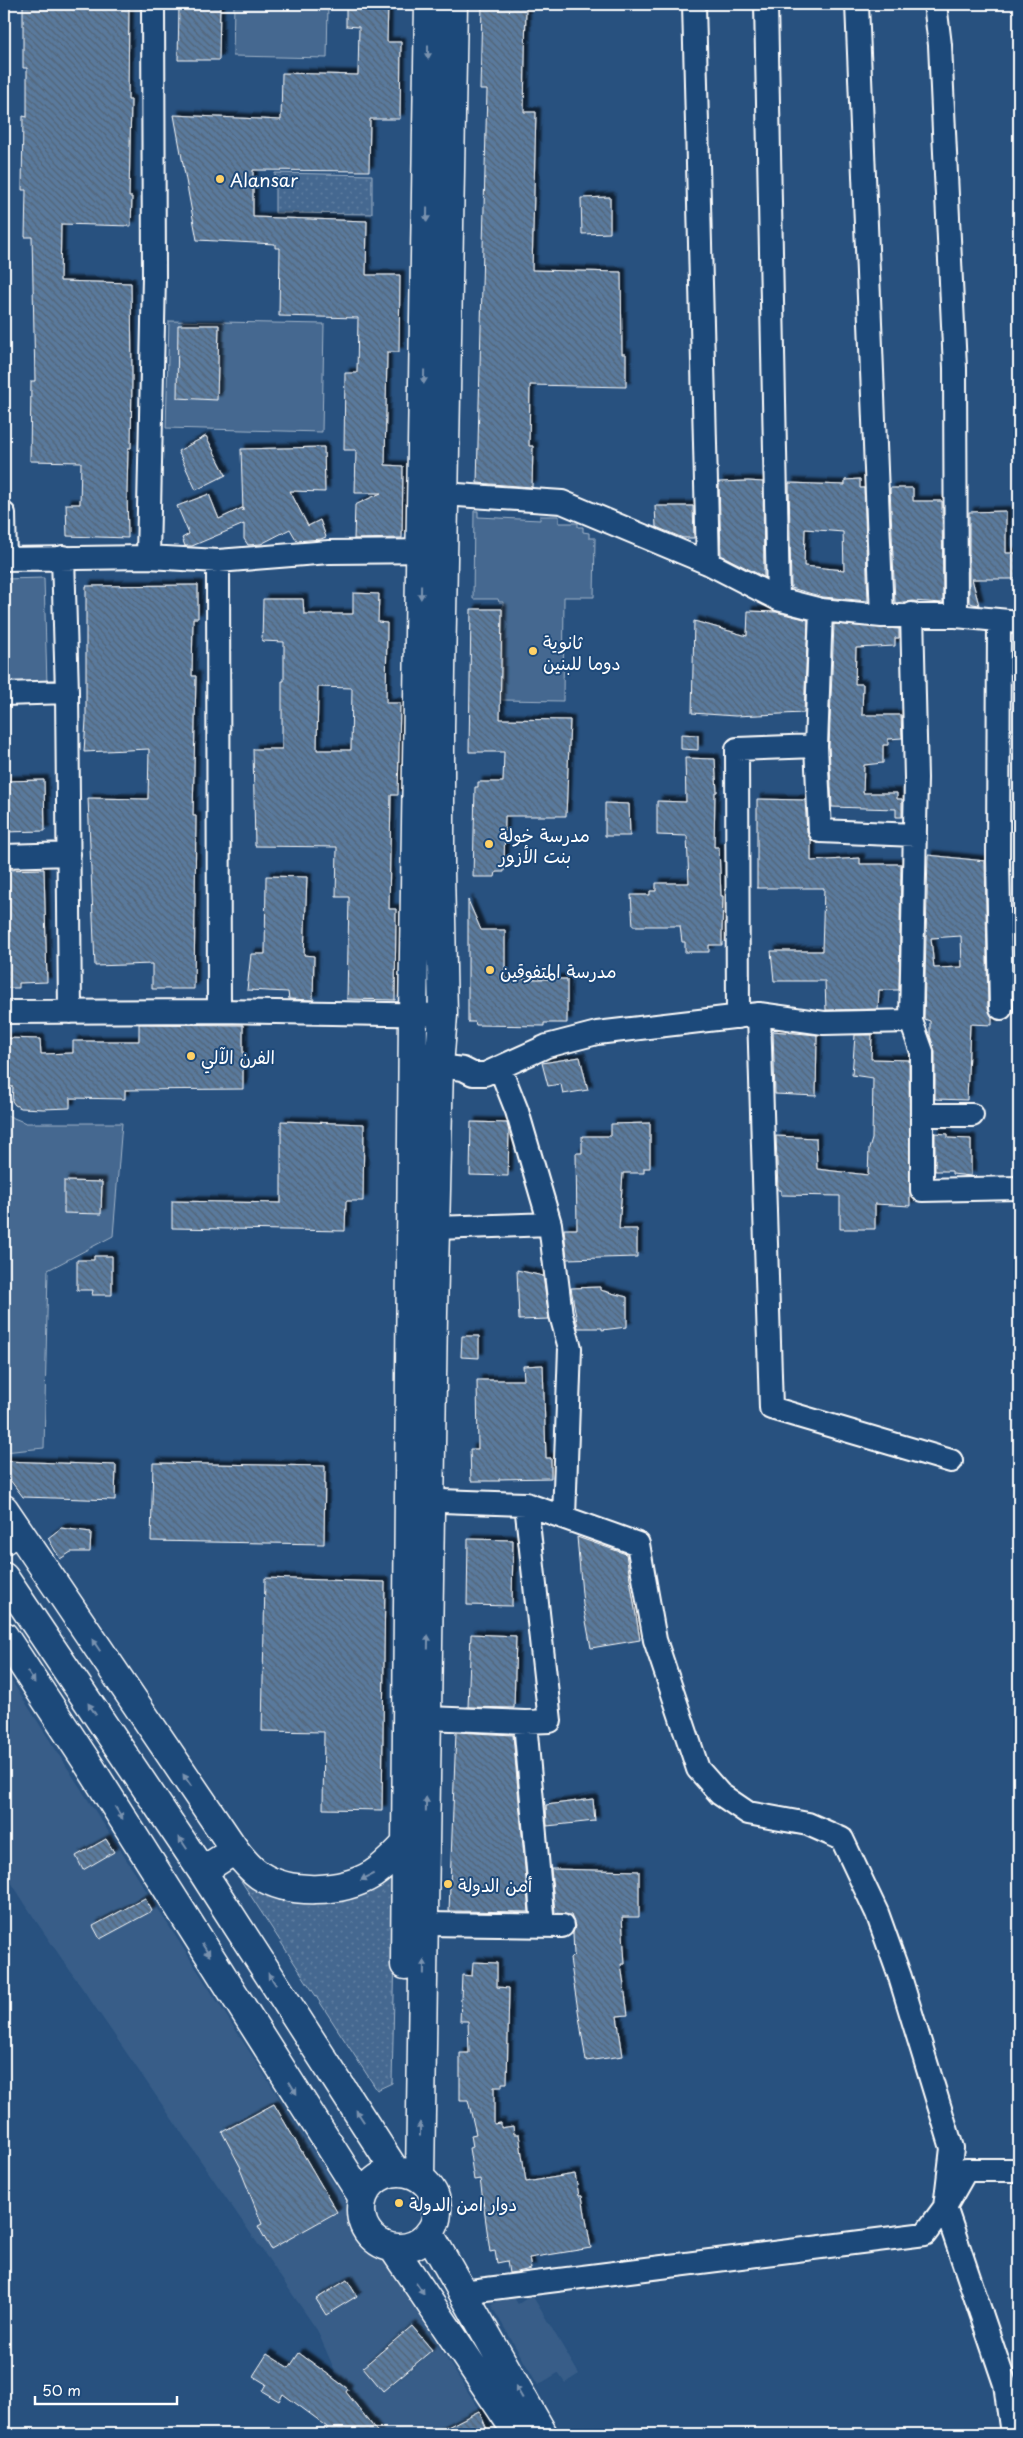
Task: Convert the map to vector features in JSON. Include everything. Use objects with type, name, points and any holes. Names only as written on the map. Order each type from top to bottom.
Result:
[{"type":"main road","points":[[406,2174],[406,1918],[404,1846],[435,1228],[439,1066],[443,1014],[433,551],[429,4]]},
{"type":"main road","points":[[406,2174],[425,1924],[427,1718],[420,1501],[413,1015],[433,551],[443,494],[453,4]]},
{"type":"main road","points":[[8,1526],[235,1850],[249,1867],[271,1881],[293,1888],[348,1885],[366,1878],[381,1868],[404,1846]]},
{"type":"main road","points":[[4,1577],[406,2174],[431,2189],[437,2204],[437,2214],[429,2233],[413,2245],[393,2248],[382,2244],[366,2230],[360,2209],[363,2198],[372,2182],[387,2173],[406,2174]]},
{"type":"main road","points":[[4,1636],[92,1770],[363,2198]]},
{"type":"main road","points":[[202,1871],[235,1850]]},
{"type":"main road","points":[[429,2233],[543,2434]]},
{"type":"main road","points":[[393,2248],[518,2434]]},
{"type":"street","points":[[148,557],[154,276],[153,4]]},
{"type":"street","points":[[694,4],[708,563]]},
{"type":"street","points":[[766,4],[778,599]]},
{"type":"street","points":[[857,4],[882,616]]},
{"type":"street","points":[[935,4],[940,45],[955,368],[956,616]]},
{"type":"street","points":[[443,494],[562,502],[708,563],[778,599],[821,610],[882,616],[912,614],[1009,621],[998,860],[1001,1008]]},
{"type":"street","points":[[4,514],[4,559],[148,557],[218,561],[329,552],[433,551]]},
{"type":"street","points":[[63,557],[67,692],[70,1012]]},
{"type":"street","points":[[218,561],[219,1011]]},
{"type":"street","points":[[821,610],[816,746],[820,831],[915,835]]},
{"type":"street","points":[[912,614],[916,778],[911,1021],[922,1052],[922,1190],[1019,1188]]},
{"type":"street","points":[[4,694],[67,692]]},
{"type":"street","points":[[816,746],[738,748],[748,1016],[771,1408],[951,1461]]},
{"type":"street","points":[[4,856],[69,854]]},
{"type":"street","points":[[4,1012],[219,1011],[443,1014]]},
{"type":"street","points":[[439,1066],[463,1069],[473,1074],[486,1074],[547,1046],[597,1033],[748,1016],[824,1023],[911,1021]]},
{"type":"street","points":[[500,1068],[517,1111],[550,1224],[561,1315],[570,1348],[564,1517]]},
{"type":"street","points":[[923,1115],[972,1115]]},
{"type":"street","points":[[435,1228],[550,1224]]},
{"type":"street","points":[[420,1501],[526,1504],[638,1544],[655,1640],[698,1769],[720,1794],[748,1813],[808,1824],[842,1839],[877,1913],[900,1977],[952,2148],[945,2207],[1005,2384],[1012,2434]]},
{"type":"street","points":[[427,1718],[525,1722],[550,1721],[526,1504]]},
{"type":"street","points":[[425,1924],[552,1926],[525,1722]]},
{"type":"street","points":[[462,2292],[925,2234],[945,2207],[966,2170],[1019,2170]]},
{"type":"shaded area","points":[[234,4],[328,4],[327,58],[233,56]]},
{"type":"shaded area","points":[[275,173],[372,175],[372,214],[275,213]]},
{"type":"shaded area","points":[[169,321],[324,324],[322,432],[166,428]]},
{"type":"shaded area","name":"ثانوية دوما للبنين","points":[[474,511],[478,511],[478,517],[540,520],[540,516],[559,516],[559,523],[578,523],[578,527],[583,527],[583,532],[589,533],[589,538],[595,538],[594,597],[564,597],[563,701],[502,700],[503,602],[499,602],[498,599],[473,599]]},
{"type":"shaded area","points":[[44,578],[47,685],[4,687],[4,579]]},
{"type":"shaded area","points":[[4,1114],[26,1123],[122,1123],[113,1236],[48,1270],[44,1448],[4,1452]]},
{"type":"shaded area","points":[[4,1669],[495,2434],[375,2434],[346,2396],[317,2330],[38,1924],[4,1871]]},
{"type":"shaded area","points":[[397,1863],[392,2083],[377,2090],[232,1867],[294,1898]]},
{"type":"shaded area","points":[[511,2293],[518,2304],[532,2295],[579,2374],[565,2383],[558,2373],[538,2385],[491,2305]]},
{"type":"building","points":[[23,4],[129,4],[128,100],[131,100],[129,197],[132,197],[131,226],[61,224],[60,281],[131,283],[132,376],[131,448],[128,448],[128,538],[67,536],[66,504],[80,504],[81,462],[30,461],[31,381],[35,381],[32,237],[25,237],[26,190],[22,190],[23,116],[27,117],[27,68],[23,68]]},
{"type":"building","points":[[179,4],[220,4],[219,60],[178,60]]},
{"type":"building","points":[[346,4],[388,4],[387,42],[401,42],[400,119],[370,119],[369,171],[253,170],[253,217],[367,221],[366,275],[400,275],[399,352],[387,352],[385,465],[403,466],[402,538],[354,539],[355,505],[381,493],[355,493],[356,450],[344,450],[345,373],[357,373],[358,318],[279,316],[280,248],[275,248],[275,244],[197,240],[174,115],[281,120],[282,73],[358,75],[359,27],[346,26]]},
{"type":"building","points":[[482,4],[526,4],[524,112],[536,112],[532,270],[621,272],[622,354],[626,354],[626,387],[530,385],[529,446],[533,446],[532,487],[477,483],[487,90],[480,90]]},
{"type":"building","points":[[610,197],[610,233],[582,234],[581,198]]},
{"type":"building","points":[[178,325],[219,325],[217,400],[177,398]]},
{"type":"building","points":[[206,436],[226,475],[196,490],[178,451]]},
{"type":"building","points":[[324,447],[325,492],[290,491],[308,526],[320,520],[326,537],[297,541],[290,529],[261,544],[248,545],[244,539],[244,524],[192,546],[185,546],[182,538],[189,534],[177,506],[209,494],[219,519],[242,508],[243,511],[241,449]]},
{"type":"building","points":[[860,479],[860,488],[864,488],[868,601],[823,597],[791,588],[789,483],[845,485],[845,480]],"holes":[[[805,529],[843,532],[844,570],[804,566]]]},
{"type":"building","points":[[719,482],[763,482],[764,577],[721,555]]},
{"type":"building","points":[[890,488],[913,488],[913,501],[942,501],[943,603],[912,601],[895,603]]},
{"type":"building","points":[[655,506],[693,506],[694,538],[683,538],[656,527]]},
{"type":"building","points":[[1006,511],[1006,553],[1019,553],[1019,579],[972,579],[979,605],[973,604],[969,602],[969,512]]},
{"type":"building","points":[[198,585],[198,618],[193,618],[192,676],[196,676],[193,816],[196,816],[194,989],[152,989],[152,964],[95,966],[88,798],[148,799],[149,749],[84,752],[86,720],[86,586]]},
{"type":"building","points":[[353,593],[379,594],[378,622],[387,623],[386,703],[400,703],[398,795],[391,795],[389,909],[396,909],[395,1000],[347,999],[349,897],[336,897],[337,847],[255,846],[253,749],[282,749],[284,642],[262,641],[263,599],[303,599],[304,614],[353,614]],"holes":[[[318,687],[352,688],[351,750],[317,750]]]},
{"type":"building","points":[[471,609],[502,609],[500,719],[570,720],[566,816],[505,816],[504,872],[496,872],[495,877],[473,877],[475,787],[478,787],[478,782],[503,782],[504,752],[469,752]]},
{"type":"building","points":[[748,611],[776,612],[808,620],[804,713],[735,716],[692,713],[694,621],[747,636]]},
{"type":"building","points":[[834,624],[899,629],[899,638],[895,638],[895,646],[856,648],[855,684],[863,684],[862,715],[901,715],[902,738],[888,739],[888,745],[883,745],[883,763],[864,765],[863,793],[897,793],[897,799],[902,799],[902,817],[896,817],[896,809],[832,807],[829,746]]},
{"type":"building","points":[[681,734],[698,735],[698,750],[681,749]]},
{"type":"building","points":[[685,758],[715,759],[717,792],[715,792],[714,847],[719,847],[721,896],[723,896],[722,945],[709,945],[709,952],[685,952],[685,942],[682,942],[680,926],[633,926],[631,895],[650,895],[650,891],[656,891],[656,883],[689,883],[687,836],[657,835],[657,801],[686,802]]},
{"type":"building","points":[[44,780],[45,831],[4,832],[4,781]]},
{"type":"building","points":[[757,799],[805,800],[807,832],[811,840],[811,861],[860,858],[860,864],[901,864],[899,990],[879,990],[878,1009],[826,1010],[825,981],[774,981],[771,951],[822,951],[824,888],[757,888]]},
{"type":"building","points":[[605,803],[629,804],[630,836],[605,836]]},
{"type":"building","points":[[928,855],[985,861],[988,1008],[992,1017],[992,1025],[970,1024],[967,1100],[935,1099],[935,1052],[930,1035],[930,1021],[924,1019]],"holes":[[[961,936],[962,967],[934,968],[931,938]]]},
{"type":"building","points":[[44,869],[47,982],[19,983],[19,988],[4,988],[4,870]]},
{"type":"building","points":[[266,876],[307,877],[304,955],[314,956],[313,1000],[289,999],[288,992],[247,990],[251,954],[265,954]]},
{"type":"building","name":"مدرسة المتفوقين","points":[[468,900],[481,930],[505,930],[505,979],[567,979],[567,1023],[544,1023],[544,1026],[476,1025],[475,1022],[468,1022]]},
{"type":"building","points":[[139,1024],[243,1025],[243,1089],[125,1090],[125,1099],[70,1098],[70,1108],[43,1109],[21,1108],[15,1105],[12,1101],[13,1087],[4,1086],[4,1038],[40,1039],[41,1054],[73,1053],[73,1041],[139,1041]]},
{"type":"building","points":[[773,1031],[817,1035],[816,1096],[775,1094]]},
{"type":"building","points":[[855,1035],[872,1035],[871,1059],[909,1060],[910,1206],[875,1204],[875,1229],[840,1229],[840,1196],[781,1195],[781,1190],[778,1190],[776,1136],[816,1138],[817,1169],[868,1175],[869,1149],[872,1139],[873,1078],[852,1075]]},
{"type":"building","points":[[580,1057],[588,1090],[563,1094],[561,1084],[548,1086],[542,1063]]},
{"type":"building","points":[[281,1121],[364,1124],[363,1201],[346,1201],[345,1231],[172,1228],[172,1201],[281,1203]]},
{"type":"building","points":[[471,1122],[507,1123],[509,1132],[508,1176],[470,1175]]},
{"type":"building","points":[[650,1123],[650,1168],[644,1168],[644,1173],[623,1173],[619,1229],[637,1229],[637,1257],[567,1259],[564,1229],[577,1229],[576,1153],[582,1153],[582,1136],[611,1136],[611,1124]]},
{"type":"building","points":[[935,1133],[948,1134],[948,1138],[971,1139],[971,1176],[952,1174],[952,1171],[935,1171]]},
{"type":"building","points":[[64,1181],[102,1182],[101,1214],[64,1213]]},
{"type":"building","points":[[94,1256],[112,1256],[112,1295],[92,1295],[93,1290],[77,1290],[77,1260],[94,1260]]},
{"type":"building","points":[[517,1270],[543,1276],[549,1319],[519,1320]]},
{"type":"building","points":[[600,1287],[600,1290],[627,1297],[627,1327],[602,1330],[602,1328],[578,1328],[571,1288]]},
{"type":"building","points":[[462,1336],[479,1336],[479,1358],[461,1357]]},
{"type":"building","points":[[543,1365],[546,1458],[551,1458],[551,1478],[471,1481],[470,1449],[478,1449],[477,1380],[524,1380],[523,1366]]},
{"type":"building","points":[[4,1461],[116,1465],[115,1500],[23,1497],[4,1472]]},
{"type":"building","points":[[153,1463],[325,1466],[324,1544],[151,1541]]},
{"type":"building","points":[[61,1528],[91,1532],[90,1552],[71,1552],[60,1559],[48,1538]]},
{"type":"building","points":[[577,1537],[626,1554],[640,1640],[591,1648],[583,1605]]},
{"type":"building","points":[[468,1539],[513,1540],[512,1606],[467,1605]]},
{"type":"building","points":[[265,1578],[385,1582],[382,1810],[323,1809],[324,1732],[262,1731]]},
{"type":"building","points":[[471,1634],[516,1636],[514,1708],[468,1707]]},
{"type":"building","points":[[456,1732],[513,1735],[529,1912],[449,1911]]},
{"type":"building","points":[[593,1799],[595,1821],[547,1826],[546,1805]]},
{"type":"building","points":[[106,1839],[114,1852],[83,1870],[76,1856]]},
{"type":"building","points":[[551,1869],[639,1871],[639,1917],[622,1917],[625,1964],[621,1964],[628,2015],[617,2016],[623,2056],[586,2061],[570,1959],[574,1955],[573,1933],[575,1926],[571,1915],[555,1913]]},
{"type":"building","points":[[145,1898],[152,1911],[100,1939],[93,1926]]},
{"type":"building","points":[[473,1962],[497,1963],[497,1987],[509,1988],[507,2083],[502,2083],[502,2087],[494,2087],[494,2124],[501,2123],[501,2128],[513,2126],[514,2134],[519,2134],[526,2182],[575,2174],[579,2196],[582,2196],[591,2248],[529,2258],[531,2269],[517,2272],[509,2273],[507,2261],[497,2263],[495,2251],[490,2252],[480,2179],[474,2180],[469,2148],[473,2147],[471,2135],[476,2134],[468,2100],[460,2100],[460,2053],[469,2053],[468,2021],[460,2021],[462,1975],[472,1976]]},
{"type":"building","points":[[274,2104],[337,2212],[271,2249],[258,2226],[262,2224],[241,2168],[222,2132]]},
{"type":"building","points":[[347,2280],[357,2296],[326,2315],[316,2299]]},
{"type":"building","points":[[412,2326],[432,2350],[383,2391],[363,2367]]},
{"type":"building","points":[[299,2353],[348,2389],[346,2392],[379,2434],[323,2434],[328,2427],[283,2394],[279,2401],[262,2391],[266,2384],[253,2376],[267,2354],[289,2368]]},
{"type":"building","points":[[479,2411],[489,2434],[434,2434]]},
{"type":"place","name":"Alansar","points":[[220,179]]},
{"type":"place","name":"ثانوية دوما للبنين","points":[[533,651]]},
{"type":"place","name":"مدرسة خولة بنت الأزور","points":[[489,844]]},
{"type":"place","name":"مدرسة المتفوقين","points":[[490,970]]},
{"type":"place","name":"الفرن الآلي","points":[[191,1056]]},
{"type":"place","name":"أمن الدولة","points":[[448,1884]]},
{"type":"place","name":"دوار امن الدولة","points":[[399,2203]]}]
